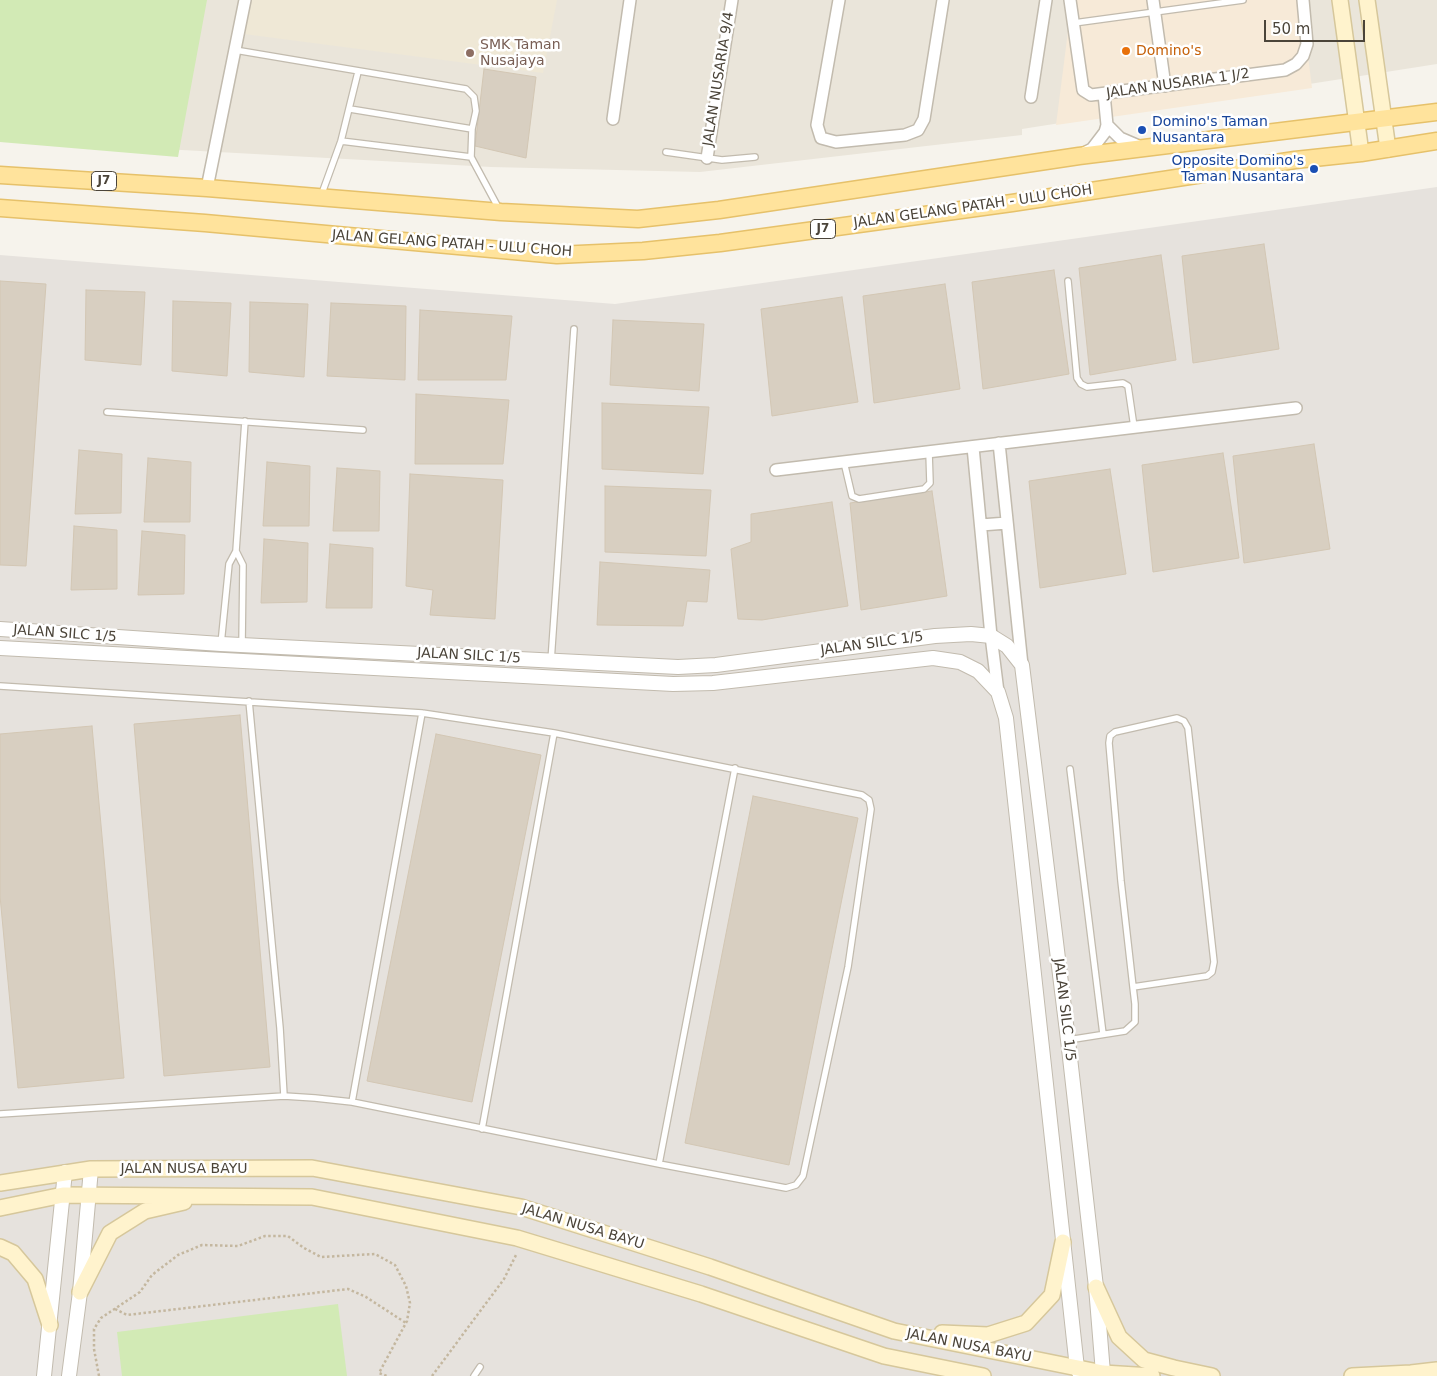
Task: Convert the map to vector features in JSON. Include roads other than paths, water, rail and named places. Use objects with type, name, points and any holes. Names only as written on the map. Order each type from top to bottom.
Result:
[{"type":"main road","points":[[1340,0],[1361,153]]},
{"type":"main road","points":[[1367,0],[1388,149]]},
{"type":"main road","name":"J7","points":[[0,175],[207,188],[501,212],[638,219],[729,209],[1079,156],[1437,112]]},
{"type":"main road","name":"JALAN GELANG PATAH - ULU CHOH","points":[[0,208],[205,223],[557,255],[643,251],[720,243],[1012,203],[1295,160],[1361,153],[1437,141]]},
{"type":"main road","name":"JALAN NUSA BAYU","points":[[0,1183],[91,1169],[312,1168],[521,1207],[710,1267],[894,1331],[1079,1372],[1104,1375],[1152,1376]]},
{"type":"main road","name":"JALAN NUSA BAYU","points":[[0,1208],[64,1195],[312,1196],[517,1238],[701,1294],[884,1356],[983,1376]]},
{"type":"main road","points":[[80,1292],[110,1233],[145,1211],[207,1196]]},
{"type":"main road","points":[[894,1331],[988,1335],[1026,1323],[1052,1294],[1063,1242]]},
{"type":"main road","points":[[0,1247],[12,1253],[35,1279],[50,1325]]},
{"type":"main road","points":[[1096,1287],[1119,1337],[1144,1360],[1212,1376]]},
{"type":"main road","points":[[1352,1376],[1437,1370]]},
{"type":"street","points":[[207,188],[244,0]]},
{"type":"street","points":[[613,119],[630,0]]},
{"type":"street","name":"JALAN NUSARIA 9/4","points":[[707,158],[732,0]]},
{"type":"street","points":[[839,0],[817,125],[821,138],[836,142],[905,135],[918,130],[924,119],[943,0]]},
{"type":"street","points":[[1031,97],[1046,0]]},
{"type":"street","name":"JALAN NUSARIA 1 J/2","points":[[1070,0],[1083,90],[1091,96],[1285,70],[1296,64],[1303,56],[1307,44],[1302,0]]},
{"type":"street","points":[[1153,0],[1165,86]]},
{"type":"street","points":[[1079,156],[1092,149],[1099,141],[1107,125],[1104,94]]},
{"type":"street","points":[[1107,125],[1120,138],[1147,148]]},
{"type":"street","points":[[776,470],[1296,408]]},
{"type":"street","points":[[999,444],[1022,665]]},
{"type":"street","points":[[973,447],[998,692]]},
{"type":"street","points":[[981,525],[1007,523]]},
{"type":"street","name":"JALAN SILC 1/5","points":[[0,629],[221,644],[678,667],[716,665],[935,636],[971,634],[991,636]]},
{"type":"street","points":[[991,636],[1007,646],[1022,665]]},
{"type":"street","name":"JALAN SILC 1/5","points":[[0,648],[673,684],[713,684],[934,658],[960,662],[978,671],[998,692],[1006,718],[1079,1372]]},
{"type":"street","name":"JALAN SILC 1/5","points":[[1022,665],[1068,1040],[1104,1375]]},
{"type":"street","points":[[69,1376],[80,1292],[91,1169]]},
{"type":"street","points":[[44,1376],[65,1172]]},
{"type":"lane","points":[[1074,23],[1243,0]]},
{"type":"lane","points":[[235,50],[466,89],[474,97],[476,111],[472,129],[471,157],[501,212]]},
{"type":"lane","points":[[320,198],[341,141],[358,72]]},
{"type":"lane","points":[[350,109],[472,129]]},
{"type":"lane","points":[[341,141],[471,157]]},
{"type":"lane","points":[[666,152],[722,160],[756,157]]},
{"type":"lane","points":[[1068,281],[1077,378],[1080,384],[1087,387],[1123,383],[1128,386],[1134,427]]},
{"type":"lane","points":[[551,661],[574,329]]},
{"type":"lane","points":[[107,412],[364,430]]},
{"type":"lane","points":[[221,644],[229,564],[236,551],[245,421]]},
{"type":"lane","points":[[844,462],[852,496],[859,499],[924,489],[930,483],[929,452]]},
{"type":"lane","points":[[236,551],[243,565],[242,645]]},
{"type":"lane","points":[[0,686],[422,713],[554,733],[862,795],[869,800],[871,809],[848,967],[803,1176],[796,1185],[786,1188],[352,1102],[284,1096],[0,1113]]},
{"type":"lane","points":[[249,701],[280,1028],[284,1096]]},
{"type":"lane","points":[[352,1102],[422,713]]},
{"type":"lane","points":[[1068,1040],[1125,1030],[1135,1022],[1109,743],[1110,736],[1115,732],[1177,718],[1184,721],[1188,728],[1214,962],[1212,972],[1208,976],[1133,987]]},
{"type":"lane","points":[[482,1129],[554,733]]},
{"type":"lane","points":[[659,1164],[735,768]]},
{"type":"lane","points":[[1070,769],[1103,1034]]},
{"type":"lane","points":[[474,1376],[480,1367]]},
{"type":"place","name":"Domino's","points":[[1126,51]]},
{"type":"place","name":"SMK Taman Nusajaya","points":[[470,53]]},
{"type":"place","name":"Domino's Taman Nusantara","points":[[1142,130]]},
{"type":"place","name":"Opposite Domino's Taman Nusantara","points":[[1314,169]]}]
